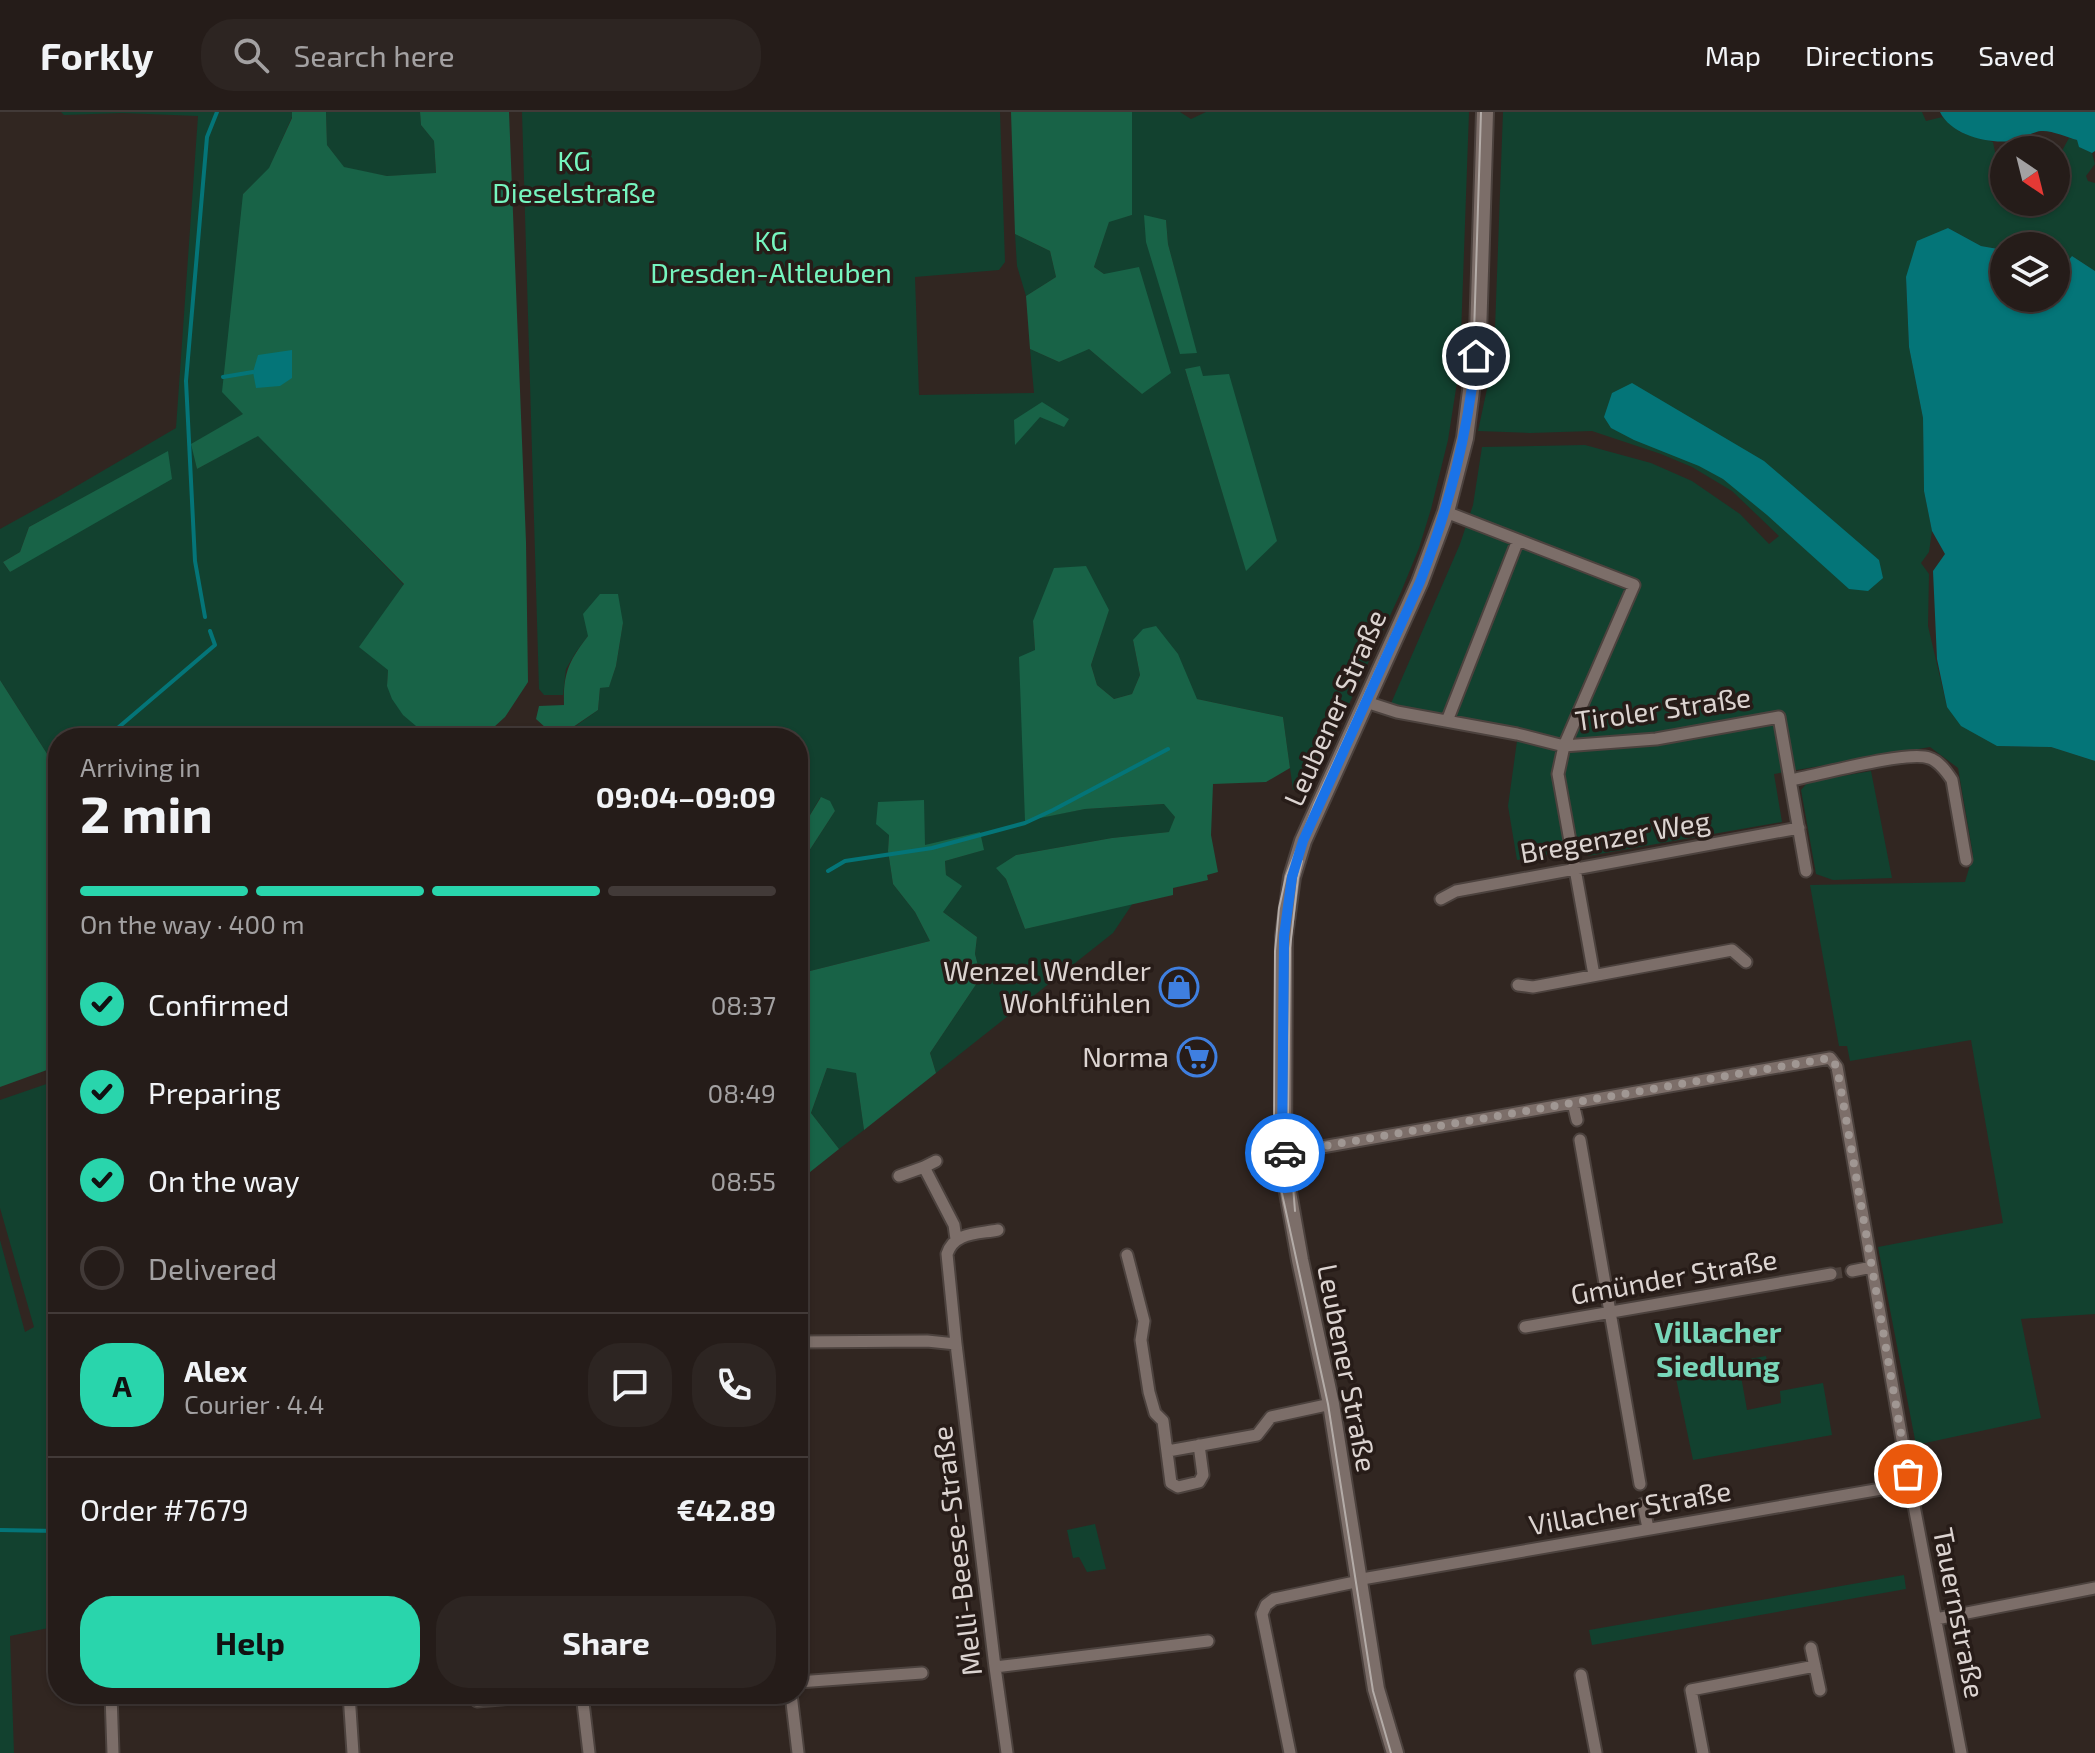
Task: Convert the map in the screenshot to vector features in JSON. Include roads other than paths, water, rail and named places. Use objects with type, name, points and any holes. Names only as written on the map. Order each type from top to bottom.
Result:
[{"type":"street","name":"Leubener Straße","points":[[1395,1753],[1376,1689],[1331,1404],[1300,1260],[1282,1154],[1284,936],[1292,877],[1303,841],[1420,582],[1446,512],[1465,438],[1478,335],[1485,112]]},
{"type":"street","points":[[1446,512],[1634,585],[1564,746],[1558,774],[1594,975]]},
{"type":"street","points":[[1447,721],[1518,540]]},
{"type":"street","name":"Tiroler Straße","points":[[1366,702],[1397,712],[1564,746],[1656,739],[1779,717],[1791,780]]},
{"type":"street","points":[[1806,871],[1791,780],[1915,756],[1931,758],[1946,770],[1952,780],[1966,860]]},
{"type":"street","name":"Bregenzer Weg","points":[[1441,899],[1456,891],[1799,828]]},
{"type":"street","points":[[1518,985],[1533,987],[1732,950],[1746,962]]},
{"type":"street","name":"Tauernstraße","points":[[1573,1103],[1830,1058],[1837,1067],[1961,1753]]},
{"type":"street","points":[[1282,1154],[1573,1103],[1577,1120]]},
{"type":"street","points":[[1580,1140],[1640,1484]]},
{"type":"street","points":[[899,1176],[936,1161]]},
{"type":"street","points":[[924,1167],[954,1225],[956,1239],[998,1230]]},
{"type":"street","name":"Melli-Beese-Straße","points":[[956,1239],[947,1254],[1007,1753]]},
{"type":"street","points":[[1127,1255],[1144,1321],[1141,1340],[1149,1392],[1155,1413],[1163,1421],[1171,1483],[1178,1487],[1199,1482],[1203,1475],[1199,1445]]},
{"type":"street","points":[[1852,1271],[1872,1267]]},
{"type":"street","name":"Gmünder Straße","points":[[1525,1327],[1831,1274]]},
{"type":"street","points":[[808,1342],[927,1341],[956,1344]]},
{"type":"street","points":[[1168,1451],[1257,1435],[1271,1417],[1331,1404]]},
{"type":"street","name":"Villacher Straße","points":[[1290,1753],[1262,1614],[1266,1605],[1274,1599],[1648,1528],[1910,1484]]},
{"type":"street","points":[[1643,1504],[1648,1528]]},
{"type":"street","points":[[1936,1619],[2095,1588]]},
{"type":"street","points":[[995,1667],[1208,1641]]},
{"type":"street","points":[[1811,1648],[1820,1690]]},
{"type":"street","points":[[1703,1753],[1691,1690],[1815,1666]]},
{"type":"street","points":[[808,1681],[922,1673]]},
{"type":"street","points":[[1581,1675],[1596,1753]]},
{"type":"street","points":[[111,1704],[113,1753]]},
{"type":"street","points":[[350,1704],[353,1753]]},
{"type":"street","points":[[583,1704],[589,1753]]},
{"type":"street","points":[[792,1704],[798,1753]]},
{"type":"water","points":[[1940,112],[2095,112],[2095,151],[2092,153],[2079,147],[2077,140],[2070,136],[2045,131],[2027,136],[1990,136],[1990,141],[1981,139],[1961,132]]},
{"type":"water","points":[[1948,228],[1990,248],[1990,312],[2070,312],[2070,258],[2072,256],[2095,271],[2095,761],[2051,747],[1997,746],[1961,726],[1947,707],[1937,659],[1933,571],[1945,554],[1932,531],[1924,491],[1923,418],[1909,347],[1906,277],[1917,241]]},
{"type":"water","points":[[292,350],[292,378],[280,386],[256,388],[253,372],[258,355]]},
{"type":"water","points":[[1632,383],[1764,461],[1879,560],[1883,578],[1868,591],[1849,589],[1723,479],[1611,428],[1604,417],[1612,393]]},
{"type":"waterway","points":[[205,617],[195,561],[186,381],[207,137],[217,112]]},
{"type":"waterway","points":[[223,377],[253,372]]},
{"type":"waterway","points":[[118,728],[215,645],[210,631]]},
{"type":"waterway","points":[[828,871],[845,861],[932,848],[1025,823],[1168,749]]},
{"type":"waterway","points":[[0,1530],[48,1531]]},
{"type":"tunnel","points":[[1831,1274],[1852,1271]]},
{"type":"tram line","points":[[1391,1753],[1373,1691],[1328,1404],[1281,1189],[1274,1139],[1275,951],[1286,876],[1314,805],[1416,583],[1444,507],[1470,384],[1481,112]]},
{"type":"tram line","points":[[1295,1211],[1288,1123],[1290,948],[1302,861]]},
{"type":"place","name":"Wenzel Wendler Wohlfühlen","points":[[1179,987]]},
{"type":"place","name":"Norma","points":[[1197,1057]]},
{"type":"district","name":"Villacher Siedlung","points":[[1718,1350]]},
{"type":"park label","name":"KG Dieselstraße","points":[[574,177]]},
{"type":"park label","name":"KG Dresden-Altleuben","points":[[771,257]]}]
